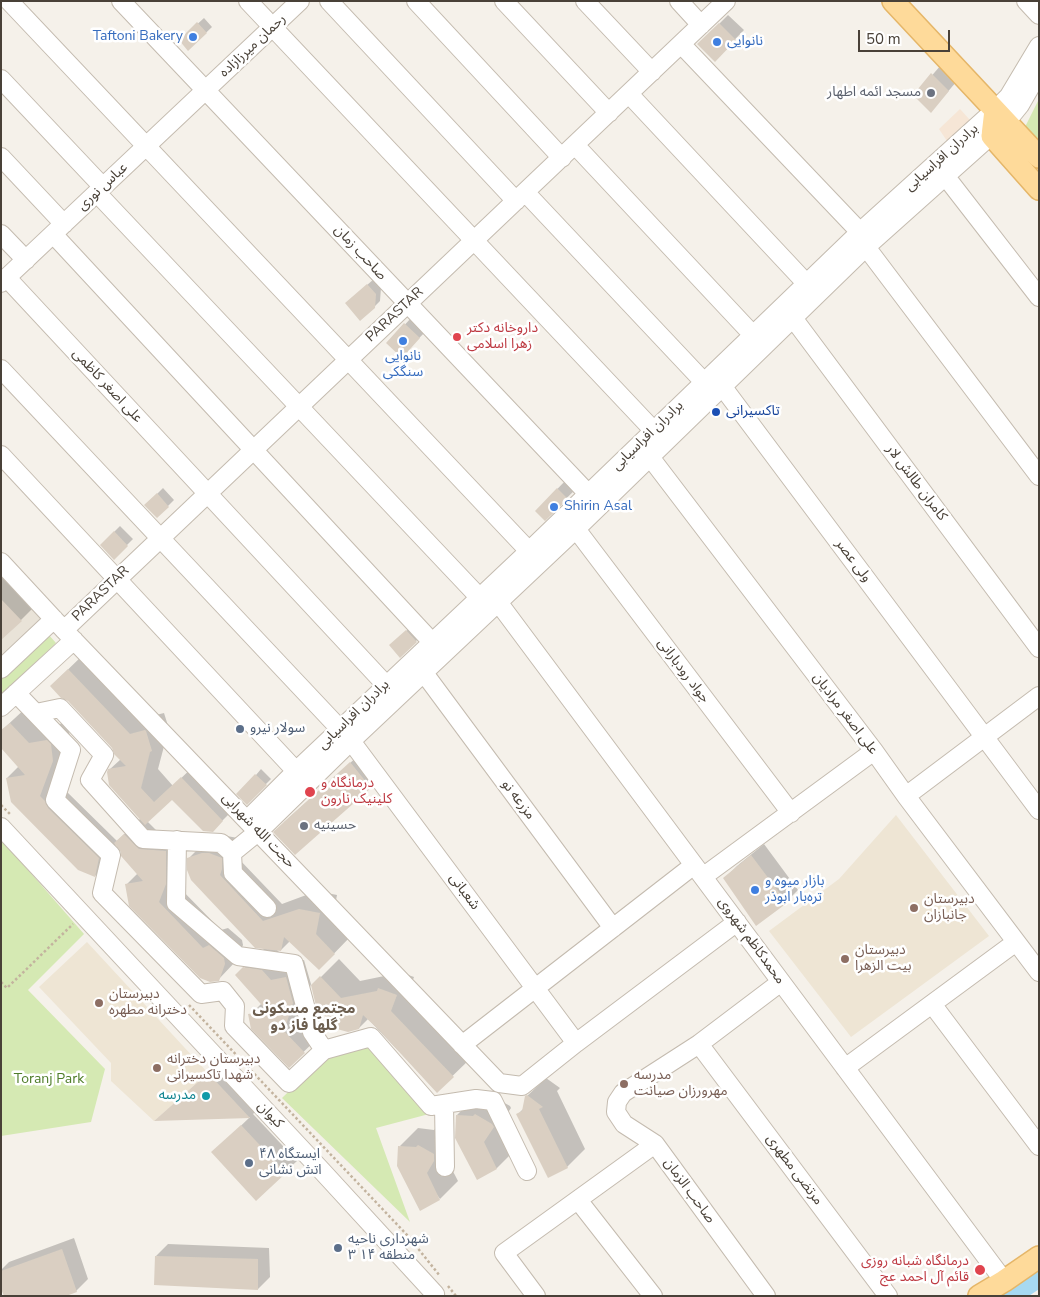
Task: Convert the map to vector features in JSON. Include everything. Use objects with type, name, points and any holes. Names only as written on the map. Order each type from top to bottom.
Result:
[{"type":"main road","points":[[893,1],[998,122],[1039,157]]},
{"type":"main road","points":[[998,122],[1039,189]]},
{"type":"main road","points":[[979,1296],[1039,1257]]},
{"type":"street","points":[[9,1],[528,551]]},
{"type":"street","name":"صاحب زمان","points":[[121,1],[594,499]]},
{"type":"street","points":[[248,1],[654,431]]},
{"type":"street","name":"رحمان میرزازاده","points":[[206,90],[300,1]]},
{"type":"street","points":[[329,1],[704,382]]},
{"type":"street","points":[[416,1],[562,158]]},
{"type":"street","points":[[504,1],[609,113]]},
{"type":"street","points":[[585,1],[652,72]]},
{"type":"street","points":[[679,1],[701,25]]},
{"type":"street","name":"PARASTAR","points":[[1,707],[16,693],[64,630],[726,1]]},
{"type":"street","points":[[1026,1],[1039,15]]},
{"type":"street","points":[[681,44],[863,240],[1039,476]]},
{"type":"street","name":"برادران افراسیابی","points":[[253,826],[296,771],[346,735],[424,673],[576,529],[594,499],[654,431],[806,283],[946,177],[998,122],[1009,96],[1039,46]]},
{"type":"street","name":"برادران افراسیابی","points":[[253,826],[346,735],[386,685],[431,641],[528,551],[650,457],[793,318],[863,240],[1020,105],[1039,72]]},
{"type":"street","points":[[1,79],[100,190],[299,406],[479,597]]},
{"type":"street","name":"عباس نوری","points":[[4,281],[206,90]]},
{"type":"street","points":[[629,94],[806,283]]},
{"type":"street","points":[[575,145],[753,335]]},
{"type":"street","points":[[1,157],[59,229],[254,450],[431,641]]},
{"type":"street","points":[[946,177],[1039,297]]},
{"type":"street","points":[[1,234],[26,260]]},
{"type":"street","name":"علی اصغر کاظمی","points":[[4,281],[208,494],[386,685]]},
{"type":"street","name":"کامران طالش لار","points":[[793,318],[1039,648]]},
{"type":"street","name":"شعبانی","points":[[1,368],[346,735],[576,1043]]},
{"type":"street","name":"ولی عصر","points":[[722,386],[1039,810]]},
{"type":"street","points":[[1,455],[296,771]]},
{"type":"street","name":"علی اصغر مرادیان","points":[[650,457],[1039,972]]},
{"type":"street","name":"جواد رودبارانی","points":[[576,529],[790,812]]},
{"type":"street","name":"حجت الله شهرابی","points":[[1,562],[499,1083],[522,1086],[576,1043]]},
{"type":"street","name":"محمدکاظم شهروی","points":[[498,602],[1004,1281]]},
{"type":"street","name":"PARASTAR","points":[[1,669],[64,630]]},
{"type":"street","name":"مزرعه نو","points":[[424,673],[613,928]]},
{"type":"street","points":[[16,693],[71,750],[55,800],[111,855],[102,893],[201,994],[223,991],[235,1006],[234,1026],[289,1084],[324,1050],[371,1037],[431,1106],[476,1099],[493,1101],[527,1171]]},
{"type":"street","points":[[906,796],[1039,696]]},
{"type":"street","points":[[36,713],[60,708],[104,755],[90,780],[143,839],[221,843],[232,854]]},
{"type":"street","points":[[462,1045],[613,928],[790,812],[874,752]]},
{"type":"street","name":"کیوان","points":[[8,823],[83,914],[435,1294],[434,1296]]},
{"type":"street","points":[[253,826],[232,854],[233,873],[268,908]]},
{"type":"street","points":[[177,840],[176,903],[238,956],[294,964],[312,1032],[324,1050]]},
{"type":"street","points":[[576,1043],[737,922]]},
{"type":"street","points":[[846,1068],[1016,942]]},
{"type":"street","points":[[700,1044],[781,982]]},
{"type":"street","points":[[932,1004],[1039,1146]]},
{"type":"street","name":"صاحب الزمان","points":[[700,1044],[624,1093],[617,1102],[616,1112],[624,1124],[655,1144],[766,1296]]},
{"type":"street","name":"مرتضی مطهری","points":[[700,1044],[888,1296]]},
{"type":"street","points":[[444,1104],[445,1167]]},
{"type":"street","points":[[536,1296],[504,1253],[655,1144]]},
{"type":"street","points":[[578,1200],[653,1296]]},
{"type":"path","points":[[1,805],[8,823]]},
{"type":"path","points":[[1,982],[7,988],[83,914]]},
{"type":"path","points":[[189,1004],[408,1236],[456,1296]]},
{"type":"shaded area","points":[[960,109],[970,120],[947,141],[939,129]]},
{"type":"shaded area","points":[[1,574],[42,619],[1,657]]},
{"type":"shaded area","points":[[896,815],[989,936],[851,1037],[769,931],[839,879]]},
{"type":"shaded area","points":[[87,942],[208,1073],[154,1121],[111,1081],[111,1063],[39,987]]},
{"type":"green space","points":[[1039,99],[1039,142],[1025,127]]},
{"type":"green space","points":[[48,634],[56,643],[1,695],[1,679]]},
{"type":"green space","name":"Toranj Park","points":[[1,839],[84,934],[28,990],[105,1069],[91,1122],[1,1136]]},
{"type":"green space","points":[[372,1045],[394,1078],[429,1114],[376,1128],[410,1222],[282,1098],[323,1058]]},
{"type":"building","name":"Taftoni Bakery","points":[[197,22],[207,33],[188,51],[179,40]]},
{"type":"building","name":"نانوایی","points":[[719,23],[736,40],[715,62],[697,44]]},
{"type":"building","name":"مسجد ائمه اطهار","points":[[931,73],[949,91],[931,113],[913,95]]},
{"type":"building","points":[[367,284],[376,294],[375,308],[360,321],[345,303]]},
{"type":"building","name":"نانوایی سنگکی","points":[[404,323],[420,338],[402,358],[386,343]]},
{"type":"building","name":"Shirin Asal","points":[[557,488],[568,499],[545,521],[535,511]]},
{"type":"building","points":[[157,493],[169,507],[157,518],[144,505]]},
{"type":"building","points":[[114,531],[128,546],[114,560],[100,545]]},
{"type":"building","points":[[1,599],[22,621],[1,640]]},
{"type":"building","points":[[406,630],[417,642],[400,658],[389,645]]},
{"type":"building","points":[[68,669],[130,734],[146,731],[152,751],[150,752],[141,788],[154,802],[181,777],[223,821],[213,832],[203,831],[172,800],[145,825],[109,785],[108,769],[126,766],[114,754],[112,748],[68,701],[61,698],[50,686]]},
{"type":"building","points":[[10,723],[29,743],[47,740],[51,744],[53,761],[40,796],[48,808],[99,858],[95,877],[78,870],[11,802],[6,778],[25,775],[1,748],[1,730]]},
{"type":"building","points":[[350,762],[371,788],[295,855],[273,832]]},
{"type":"building","points":[[255,774],[267,785],[247,805],[236,794]]},
{"type":"building","points":[[124,834],[139,849],[166,851],[166,884],[159,902],[203,948],[209,945],[224,958],[225,964],[219,981],[210,982],[200,978],[129,906],[125,884],[143,881],[121,856],[121,852],[114,843]]},
{"type":"building","points":[[202,853],[209,853],[222,858],[220,875],[263,921],[299,909],[320,913],[316,934],[335,954],[319,970],[284,937],[281,951],[255,948],[191,880],[187,870],[187,858]]},
{"type":"building","name":"بازار میوه و تره‌بار ابوذر","points":[[751,855],[787,903],[756,926],[723,878]]},
{"type":"building","points":[[243,967],[262,970],[271,980],[286,977],[293,1003],[284,1031],[305,1053],[289,1068],[251,1029],[248,1014],[267,1011],[235,975]]},
{"type":"building","points":[[320,976],[341,998],[377,991],[378,988],[397,995],[391,1011],[454,1077],[437,1093],[363,1015],[359,1029],[348,1032],[337,1029],[316,1006],[311,985]]},
{"type":"building","name":"مدرسه","points":[[208,1073],[250,1118],[154,1121]]},
{"type":"building","points":[[527,1095],[543,1107],[539,1109],[568,1168],[548,1178],[516,1114],[522,1111],[525,1096]]},
{"type":"building","points":[[475,1114],[494,1127],[484,1142],[497,1169],[477,1180],[455,1138],[456,1115],[473,1116]]},
{"type":"building","name":"ایستگاه ۴۸ اتش نشانی","points":[[241,1125],[286,1173],[256,1201],[211,1152]]},
{"type":"building","points":[[418,1145],[434,1154],[434,1161],[427,1173],[440,1200],[420,1211],[397,1166],[398,1146],[416,1147]]},
{"type":"building","points":[[62,1249],[77,1292],[66,1296],[4,1296],[1,1289],[1,1271]]},
{"type":"building","points":[[155,1256],[258,1259],[258,1290],[154,1285]]},
{"type":"waterway","points":[[1009,1296],[1039,1276]]},
{"type":"place","name":"Taftoni Bakery","points":[[193,37]]},
{"type":"place","name":"نانوایی","points":[[717,42]]},
{"type":"place","name":"مسجد ائمه اطهار","points":[[931,93]]},
{"type":"place","name":"داروخانه دکتر زهرا اسلامی","points":[[457,337]]},
{"type":"place","name":"نانوایی سنگکی","points":[[403,341]]},
{"type":"place","name":"تاکسیرانی","points":[[716,412]]},
{"type":"place","name":"Shirin Asal","points":[[554,507]]},
{"type":"place","name":"سولار نیرو","points":[[240,729]]},
{"type":"place","name":"درمانگاه و کلینیک نارون","points":[[310,792]]},
{"type":"place","name":"حسینیه","points":[[304,826]]},
{"type":"place","name":"بازار میوه و تره‌بار ابوذر","points":[[755,890]]},
{"type":"place","name":"دبیرستان جانبازان","points":[[914,908]]},
{"type":"place","name":"دبیرستان بیت الزهرا","points":[[845,959]]},
{"type":"place","name":"دبیرستان دخترانه مطهره","points":[[99,1003]]},
{"type":"place","name":"دبیرستان دخترانه شهدا تاکسیرانی","points":[[157,1068]]},
{"type":"place","name":"مدرسه مهرورزان صیانت","points":[[624,1084]]},
{"type":"place","name":"مدرسه","points":[[206,1096]]},
{"type":"place","name":"ایستگاه ۴۸ اتش نشانی","points":[[249,1163]]},
{"type":"place","name":"شهرداری ناحیه ۳ منطقه ۱۴","points":[[338,1248]]},
{"type":"place","name":"درمانگاه شبانه روزی قائم آل احمد عج","points":[[980,1270]]},
{"type":"district","name":"مجتمع مسکونی گلها فاز دو","points":[[304,1018]]}]
